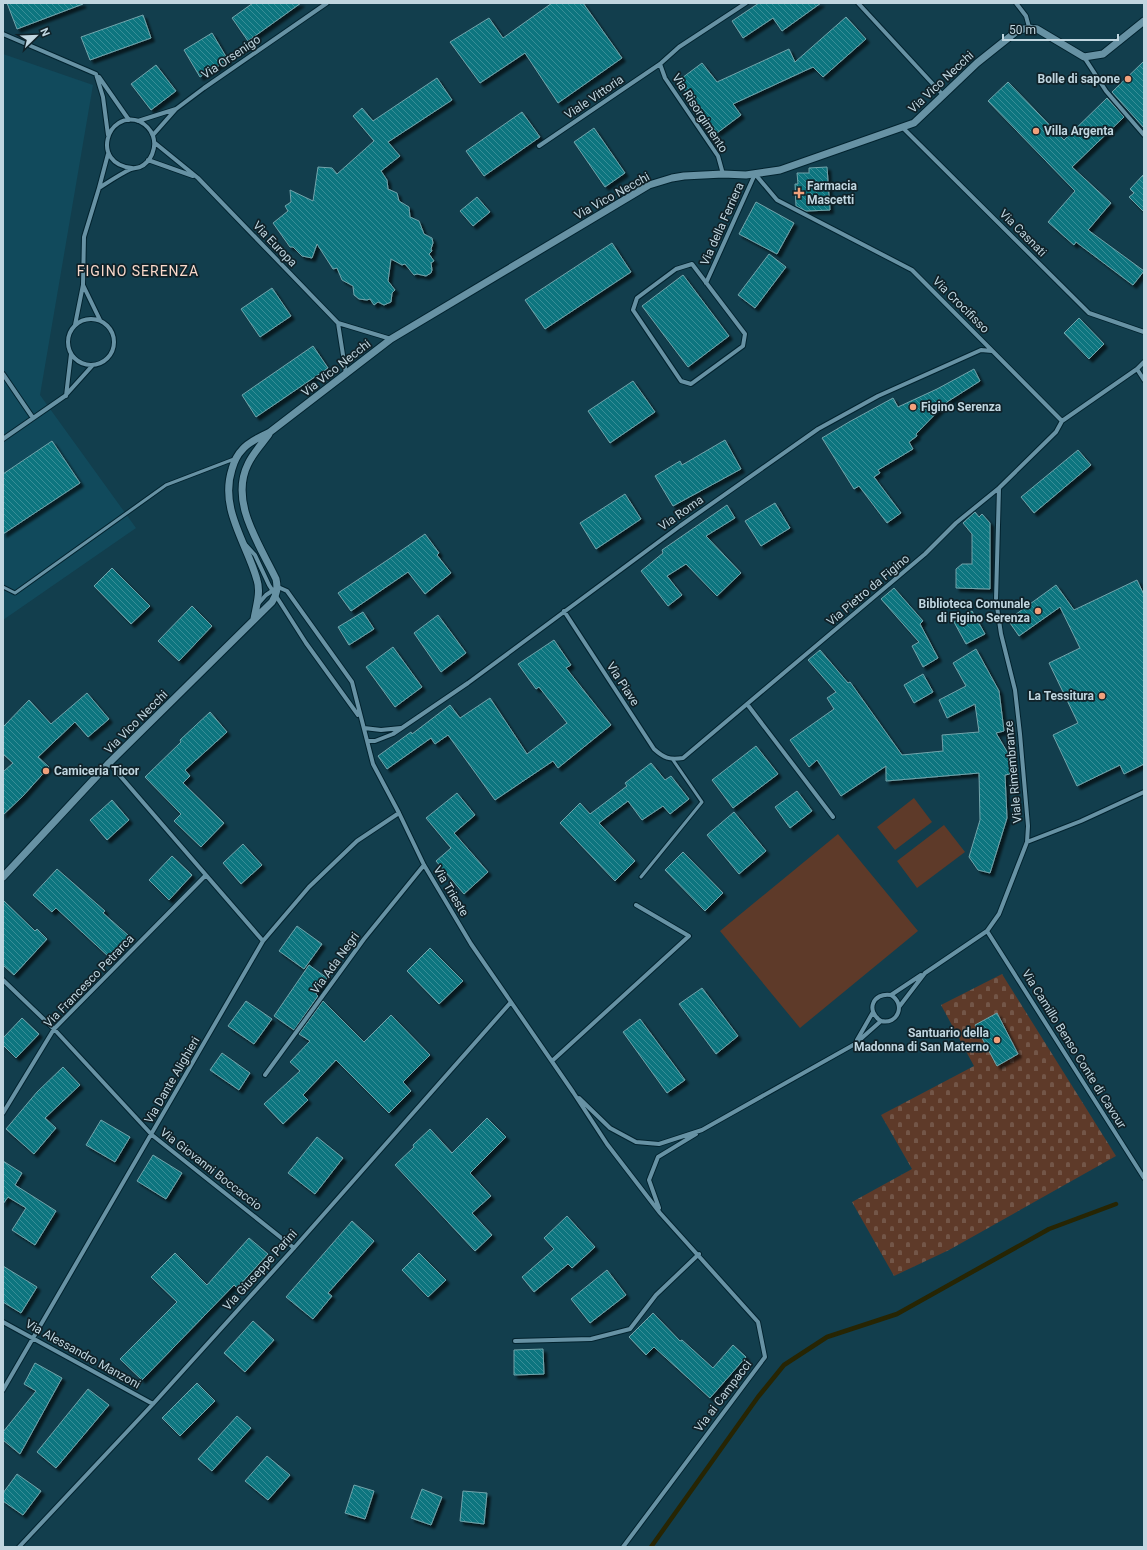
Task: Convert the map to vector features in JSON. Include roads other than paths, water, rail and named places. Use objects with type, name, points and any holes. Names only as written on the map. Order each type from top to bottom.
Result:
[{"type":"street","name":"Via Orsenigo","points":[[153,135],[176,109],[327,3]]},
{"type":"street","name":"Viale Vittoria","points":[[539,146],[660,64],[679,47],[746,3]]},
{"type":"street","points":[[858,3],[943,95]]},
{"type":"street","points":[[1016,3],[1026,16],[1029,28],[1043,32],[1084,57],[1106,91],[1144,135]]},
{"type":"street","points":[[1084,57],[1103,54],[1144,21]]},
{"type":"street","name":"Via Vico Necchi","points":[[254,619],[258,594],[258,581],[230,511],[228,495],[229,481],[235,459],[242,449],[252,441],[270,432],[391,339],[649,185],[678,177],[723,174],[756,174],[780,170],[914,123],[977,63],[1016,31],[1029,28]]},
{"type":"street","points":[[3,34],[96,74],[129,120]]},
{"type":"street","name":"Via Risorgimento","points":[[660,64],[665,78],[718,156],[723,174]]},
{"type":"street","points":[[96,74],[103,96],[108,135]]},
{"type":"street","points":[[138,121],[176,109]]},
{"type":"street","points":[[75,325],[83,284],[84,236],[108,154],[106,142],[108,135],[112,128],[121,122],[129,120],[138,121],[147,126],[153,135],[155,143],[153,153],[148,160],[140,166],[132,168],[99,188]]},
{"type":"street","name":"Via Casnati","points":[[902,127],[1089,313],[1144,332]]},
{"type":"street","name":"Via Europa","points":[[155,143],[198,178],[338,323],[391,339]]},
{"type":"street","points":[[108,154],[114,162],[123,167],[132,168]]},
{"type":"street","points":[[148,160],[198,178]]},
{"type":"street","name":"Via della Ferriera","points":[[706,283],[756,174]]},
{"type":"street","name":"Via Crocifisso","points":[[756,174],[777,200],[912,270],[1062,421]]},
{"type":"street","name":"Via della Ferriera","points":[[692,264],[706,283],[745,334],[743,346],[691,384],[680,381],[633,310],[637,298],[676,269],[692,264]]},
{"type":"street","points":[[83,284],[100,320]]},
{"type":"street","points":[[66,396],[70,354],[68,345],[69,334],[75,325],[82,320],[91,318],[100,320],[108,325],[113,333],[113,351],[106,361],[100,364],[92,366],[82,364],[70,354]]},
{"type":"street","points":[[338,323],[346,375]]},
{"type":"street","name":"Via Roma","points":[[368,741],[375,741],[393,734],[468,683],[680,526],[818,429],[878,396],[981,350],[992,351]]},
{"type":"street","points":[[1062,421],[1137,369],[1144,362]]},
{"type":"street","points":[[3,439],[66,396],[92,366]]},
{"type":"street","points":[[1137,369],[1144,380]]},
{"type":"street","points":[[3,374],[34,418]]},
{"type":"street","name":"Via Pietro da Figino","points":[[747,704],[925,554],[956,523],[999,488],[1056,432],[1062,421]]},
{"type":"street","name":"Via Vico Necchi","points":[[3,877],[109,764],[272,602],[276,579],[246,517],[242,495],[242,483],[248,464],[270,432]]},
{"type":"street","name":"Viale Rimembranze","points":[[899,1007],[925,973],[987,931],[999,914],[1027,842],[1028,826],[1015,690],[1001,634],[996,600],[999,488]]},
{"type":"street","name":"Via Vico Necchi","points":[[242,541],[255,555],[275,591]]},
{"type":"street","points":[[256,606],[266,595],[275,591]]},
{"type":"street","name":"Via Trieste","points":[[275,591],[306,643],[360,717]]},
{"type":"street","name":"Via Trieste","points":[[275,591],[287,591],[348,675],[355,692],[360,717],[368,741],[373,764],[424,865],[471,944],[573,1092]]},
{"type":"street","name":"Via Piave","points":[[564,611],[654,749],[663,757],[673,760]]},
{"type":"street","points":[[673,760],[683,758],[747,704],[833,817]]},
{"type":"street","name":"Via Roma","points":[[364,728],[381,730],[403,728]]},
{"type":"street","points":[[109,764],[263,941]]},
{"type":"street","points":[[1027,842],[1081,821],[1144,792]]},
{"type":"street","name":"Via Dante Alighieri","points":[[3,1390],[263,941],[309,888],[357,841],[399,813]]},
{"type":"street","name":"Via Ada Negri","points":[[265,1075],[364,939],[424,865]]},
{"type":"street","name":"Via Francesco Petrarca","points":[[3,1113],[54,1029],[205,876]]},
{"type":"street","points":[[552,1061],[689,936],[636,905]]},
{"type":"street","name":"Via Camillo Benso Conte di Cavour","points":[[987,931],[1144,1178]]},
{"type":"street","points":[[891,995],[898,1003],[899,1007],[897,1016],[886,1022],[881,1021],[876,1018],[873,1012],[872,1007],[876,998],[891,995],[925,973]]},
{"type":"street","name":"Via Giovanni Boccaccio","points":[[3,980],[54,1029],[152,1135],[294,1248]]},
{"type":"street","name":"Via Giuseppe Parini","points":[[19,1547],[153,1404],[294,1248],[511,1002]]},
{"type":"street","points":[[855,1044],[873,1012]]},
{"type":"street","points":[[660,1213],[649,1180],[658,1157],[702,1130],[855,1044],[881,1021]]},
{"type":"street","points":[[573,1092],[610,1128],[636,1142],[659,1144],[702,1130]]},
{"type":"street","name":"Via ai Campacci","points":[[573,1092],[607,1144],[660,1213],[758,1322],[765,1356],[623,1547]]},
{"type":"street","points":[[515,1341],[591,1339],[630,1329],[656,1295],[698,1254]]},
{"type":"street","name":"Via Alessandro Manzoni","points":[[3,1322],[153,1404]]},
{"type":"lane","points":[[3,587],[15,593],[166,485],[235,459]]},
{"type":"lane","name":"Via Piave","points":[[641,877],[702,802],[673,760]]},
{"type":"waterway","points":[[651,1547],[758,1397],[784,1365],[827,1337],[897,1314],[1049,1229],[1116,1204]]},
{"type":"place","name":"Bolle di sapone","points":[[1128,79]]},
{"type":"place","name":"Villa Argenta","points":[[1036,131]]},
{"type":"place","name":"Farmacia Mascetti","points":[[799,193]]},
{"type":"place","name":"Figino Serenza","points":[[913,407]]},
{"type":"place","name":"Biblioteca Comunale di Figino Serenza","points":[[1038,611]]},
{"type":"place","name":"La Tessitura","points":[[1102,696]]},
{"type":"place","name":"Camiceria Ticor","points":[[46,771]]},
{"type":"place","name":"Santuario della Madonna di San Materno","points":[[997,1040]]},
{"type":"district","name":"FIGINO SERENZA","points":[[138,271]]}]
